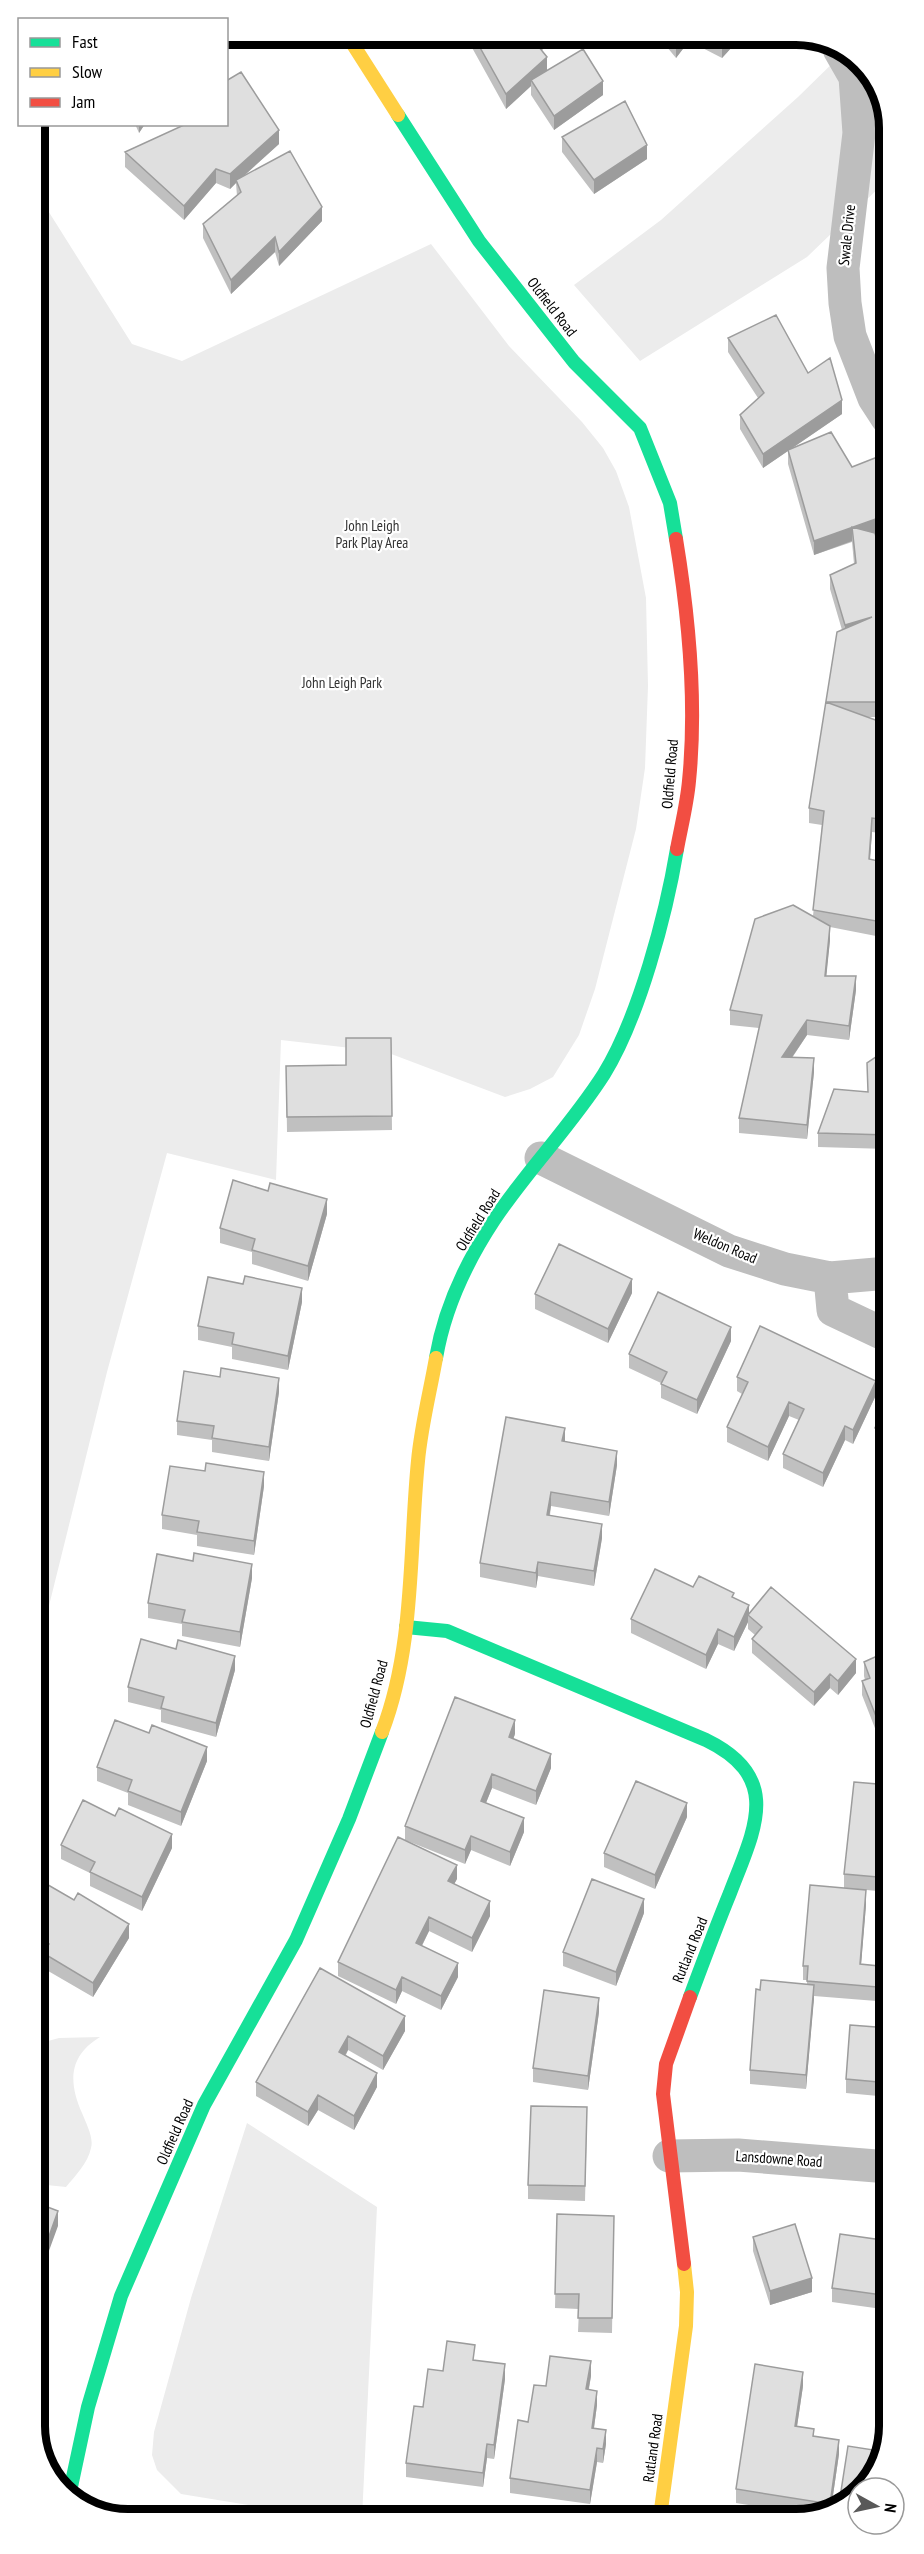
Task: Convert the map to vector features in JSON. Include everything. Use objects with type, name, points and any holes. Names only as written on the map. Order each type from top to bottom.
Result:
[{"type":"street","name":"Oldfield Road","points":[[71,2486],[88,2407],[121,2296],[204,2105],[296,1940],[349,1819],[386,1722],[399,1675],[406,1627],[418,1458],[440,1334],[462,1277],[494,1220],[580,1109],[605,1072],[629,1025],[655,943],[676,858],[689,781],[691,704],[686,600],[670,503],[640,428],[574,362],[479,241],[354,45]]},
{"type":"street","name":"Swale Drive","points":[[846,62],[855,77],[859,133],[843,268],[844,303],[850,336],[879,406]]},
{"type":"street","name":"Weldon Road","points":[[541,1158],[729,1251],[785,1269],[830,1278],[879,1274]]},
{"type":"street","points":[[830,1278],[833,1310],[879,1332]]},
{"type":"street","name":"Rutland Road","points":[[406,1627],[447,1631],[706,1740],[732,1754],[745,1768],[753,1782],[758,1806],[754,1830],[698,1972],[666,2064],[663,2094],[687,2292],[686,2326],[661,2509]]},
{"type":"street","name":"Lansdowne Road","points":[[669,2156],[738,2155],[879,2166]]},
{"type":"green space","points":[[838,58],[858,73],[873,96],[876,107],[879,128],[879,188],[807,257],[640,361],[574,285],[661,220],[798,97]]},
{"type":"green space","name":"John Leigh Park","points":[[45,206],[132,344],[182,361],[431,244],[509,346],[582,422],[603,448],[616,471],[629,507],[646,598],[648,686],[645,768],[636,829],[595,989],[579,1035],[553,1077],[530,1089],[505,1097],[386,1052],[281,1040],[276,1180],[167,1153],[107,1372],[45,1622]]},
{"type":"green space","points":[[100,2037],[82,2052],[74,2070],[73,2080],[77,2101],[92,2144],[81,2169],[66,2187],[45,2185],[45,2042],[59,2038]]},
{"type":"green space","points":[[247,2123],[377,2207],[362,2509],[272,2509],[181,2494],[157,2470],[152,2455],[154,2432],[191,2298]]},
{"type":"building","points":[[479,45],[537,45],[547,57],[506,94]]},
{"type":"building","points":[[583,49],[603,81],[554,116],[531,80]]},
{"type":"building","points":[[241,72],[279,130],[230,174],[216,169],[184,206],[125,152],[182,126],[228,126],[228,80]]},
{"type":"building","points":[[625,101],[647,145],[594,180],[562,137]]},
{"type":"building","points":[[290,151],[322,207],[279,252],[275,237],[231,280],[203,224],[241,192],[236,180]]},
{"type":"building","points":[[776,315],[808,373],[830,358],[842,400],[763,454],[740,415],[764,393],[728,338]]},
{"type":"building","points":[[831,432],[852,467],[879,456],[879,518],[814,541],[788,450]]},
{"type":"building","points":[[852,527],[875,533],[879,548],[879,702],[826,702],[879,721],[879,819],[872,818],[869,859],[879,861],[879,911],[876,921],[813,910],[824,811],[809,808],[837,632],[872,617],[845,625],[830,575],[856,563]]},
{"type":"building","points":[[793,905],[830,926],[825,976],[856,976],[849,1026],[807,1020],[782,1057],[814,1058],[807,1125],[739,1118],[762,1015],[730,1010],[755,919]]},
{"type":"building","points":[[346,1038],[391,1038],[392,1116],[287,1117],[286,1066],[346,1065]]},
{"type":"building","points":[[879,1055],[879,1135],[818,1133],[834,1089],[868,1092],[867,1063]]},
{"type":"building","points":[[233,1180],[268,1191],[270,1183],[327,1199],[308,1266],[252,1250],[255,1239],[220,1228]]},
{"type":"building","points":[[559,1244],[632,1279],[608,1329],[535,1294]]},
{"type":"building","points":[[245,1276],[302,1288],[288,1356],[232,1344],[234,1333],[198,1326],[208,1277],[243,1284]]},
{"type":"building","points":[[658,1292],[731,1327],[697,1400],[661,1384],[667,1372],[629,1354]]},
{"type":"building","points":[[760,1326],[876,1381],[853,1430],[845,1426],[823,1473],[783,1454],[804,1409],[789,1402],[768,1447],[727,1427],[748,1382],[737,1377]]},
{"type":"building","points":[[221,1368],[279,1378],[269,1447],[212,1438],[214,1426],[177,1421],[184,1371],[220,1377]]},
{"type":"building","points":[[506,1417],[565,1428],[562,1441],[617,1451],[609,1502],[551,1492],[547,1515],[602,1524],[594,1571],[538,1562],[536,1573],[480,1563]]},
{"type":"building","points":[[206,1463],[264,1472],[254,1541],[197,1532],[199,1521],[162,1515],[170,1466],[205,1471]]},
{"type":"building","points":[[194,1553],[252,1564],[240,1632],[182,1622],[185,1610],[148,1603],[157,1554],[193,1561]]},
{"type":"building","points":[[655,1569],[693,1587],[699,1576],[734,1593],[732,1597],[749,1605],[734,1637],[718,1629],[706,1655],[631,1619]]},
{"type":"building","points":[[771,1587],[856,1659],[838,1681],[830,1674],[814,1692],[752,1639],[762,1627],[748,1615]]},
{"type":"building","points":[[141,1639],[176,1649],[178,1640],[235,1656],[216,1723],[161,1708],[164,1697],[128,1687]]},
{"type":"building","points":[[879,1655],[879,1724],[862,1681],[870,1678],[864,1662]]},
{"type":"building","points":[[455,1697],[515,1720],[509,1737],[551,1754],[536,1791],[492,1774],[481,1801],[524,1818],[510,1852],[471,1836],[465,1850],[405,1826]]},
{"type":"building","points":[[115,1720],[149,1733],[152,1725],[207,1747],[181,1812],[128,1791],[132,1780],[97,1767]]},
{"type":"building","points":[[636,1781],[687,1803],[655,1875],[604,1853]]},
{"type":"building","points":[[854,1782],[879,1784],[879,1877],[844,1874]]},
{"type":"building","points":[[83,1800],[115,1816],[119,1808],[172,1834],[142,1897],[90,1872],[95,1862],[61,1845]]},
{"type":"building","points":[[398,1837],[457,1865],[448,1881],[490,1901],[472,1938],[429,1917],[416,1943],[458,1963],[441,1996],[402,1977],[396,1990],[338,1962]]},
{"type":"building","points":[[592,1879],[644,1899],[616,1972],[563,1952]]},
{"type":"building","points":[[45,1883],[74,1900],[78,1893],[129,1924],[93,1983],[45,1954],[49,1944],[45,1941]]},
{"type":"building","points":[[810,1885],[866,1890],[860,1964],[879,1966],[879,1987],[807,1981],[808,1966],[803,1966]]},
{"type":"building","points":[[320,1968],[405,2016],[383,2056],[348,2036],[339,2052],[377,2073],[354,2116],[318,2095],[308,2112],[256,2082]]},
{"type":"building","points":[[761,1980],[814,1985],[806,2075],[750,2070],[756,1989],[760,1990]]},
{"type":"building","points":[[544,1990],[599,1998],[588,2076],[533,2068]]},
{"type":"building","points":[[850,2025],[879,2027],[879,2082],[846,2079]]},
{"type":"building","points":[[531,2106],[587,2107],[585,2186],[528,2185]]},
{"type":"building","points":[[45,2206],[58,2211],[45,2247]]},
{"type":"building","points":[[557,2214],[614,2216],[612,2318],[578,2318],[579,2294],[555,2294]]},
{"type":"building","points":[[795,2224],[812,2278],[770,2291],[753,2237]]},
{"type":"building","points":[[840,2234],[879,2240],[879,2295],[832,2288]]},
{"type":"building","points":[[447,2341],[475,2345],[473,2360],[505,2364],[494,2445],[487,2444],[483,2473],[406,2463],[414,2406],[423,2407],[428,2369],[443,2371]]},
{"type":"building","points":[[550,2356],[591,2361],[586,2389],[597,2391],[592,2428],[606,2430],[603,2449],[597,2448],[590,2490],[510,2478],[518,2420],[528,2422],[534,2385],[546,2386]]},
{"type":"building","points":[[755,2364],[803,2372],[795,2426],[814,2429],[813,2436],[839,2440],[830,2501],[824,2503],[736,2489]]},
{"type":"building","points":[[879,2410],[875,2452],[862,2476],[846,2476],[846,2492],[840,2496],[848,2446],[873,2450]]},
{"type":"traffic: fast","points":[[398,115],[479,241],[574,362],[640,428],[670,503],[676,539]]},
{"type":"traffic: fast","points":[[436,1358],[445,1322],[458,1286],[484,1236],[507,1201],[578,1112],[617,1051],[650,965],[677,849]]},
{"type":"traffic: fast","points":[[406,1627],[447,1631],[706,1740],[730,1755],[746,1771],[754,1788],[756,1807],[754,1827],[690,1997]]},
{"type":"traffic: fast","points":[[71,2486],[88,2407],[121,2296],[204,2105],[296,1940],[349,1819],[382,1732]]},
{"type":"traffic: slow","points":[[353,45],[398,115]]},
{"type":"traffic: slow","points":[[382,1732],[393,1699],[406,1632],[419,1448],[436,1358]]},
{"type":"traffic: slow","points":[[661,2509],[686,2326],[687,2292],[684,2264]]},
{"type":"traffic: jam","points":[[676,539],[685,599],[692,691],[688,790],[677,849]]},
{"type":"traffic: jam","points":[[684,2264],[663,2094],[666,2064],[690,1997]]},
{"type":"park label","name":"John Leigh Park Play Area","points":[[372,534]]}]
